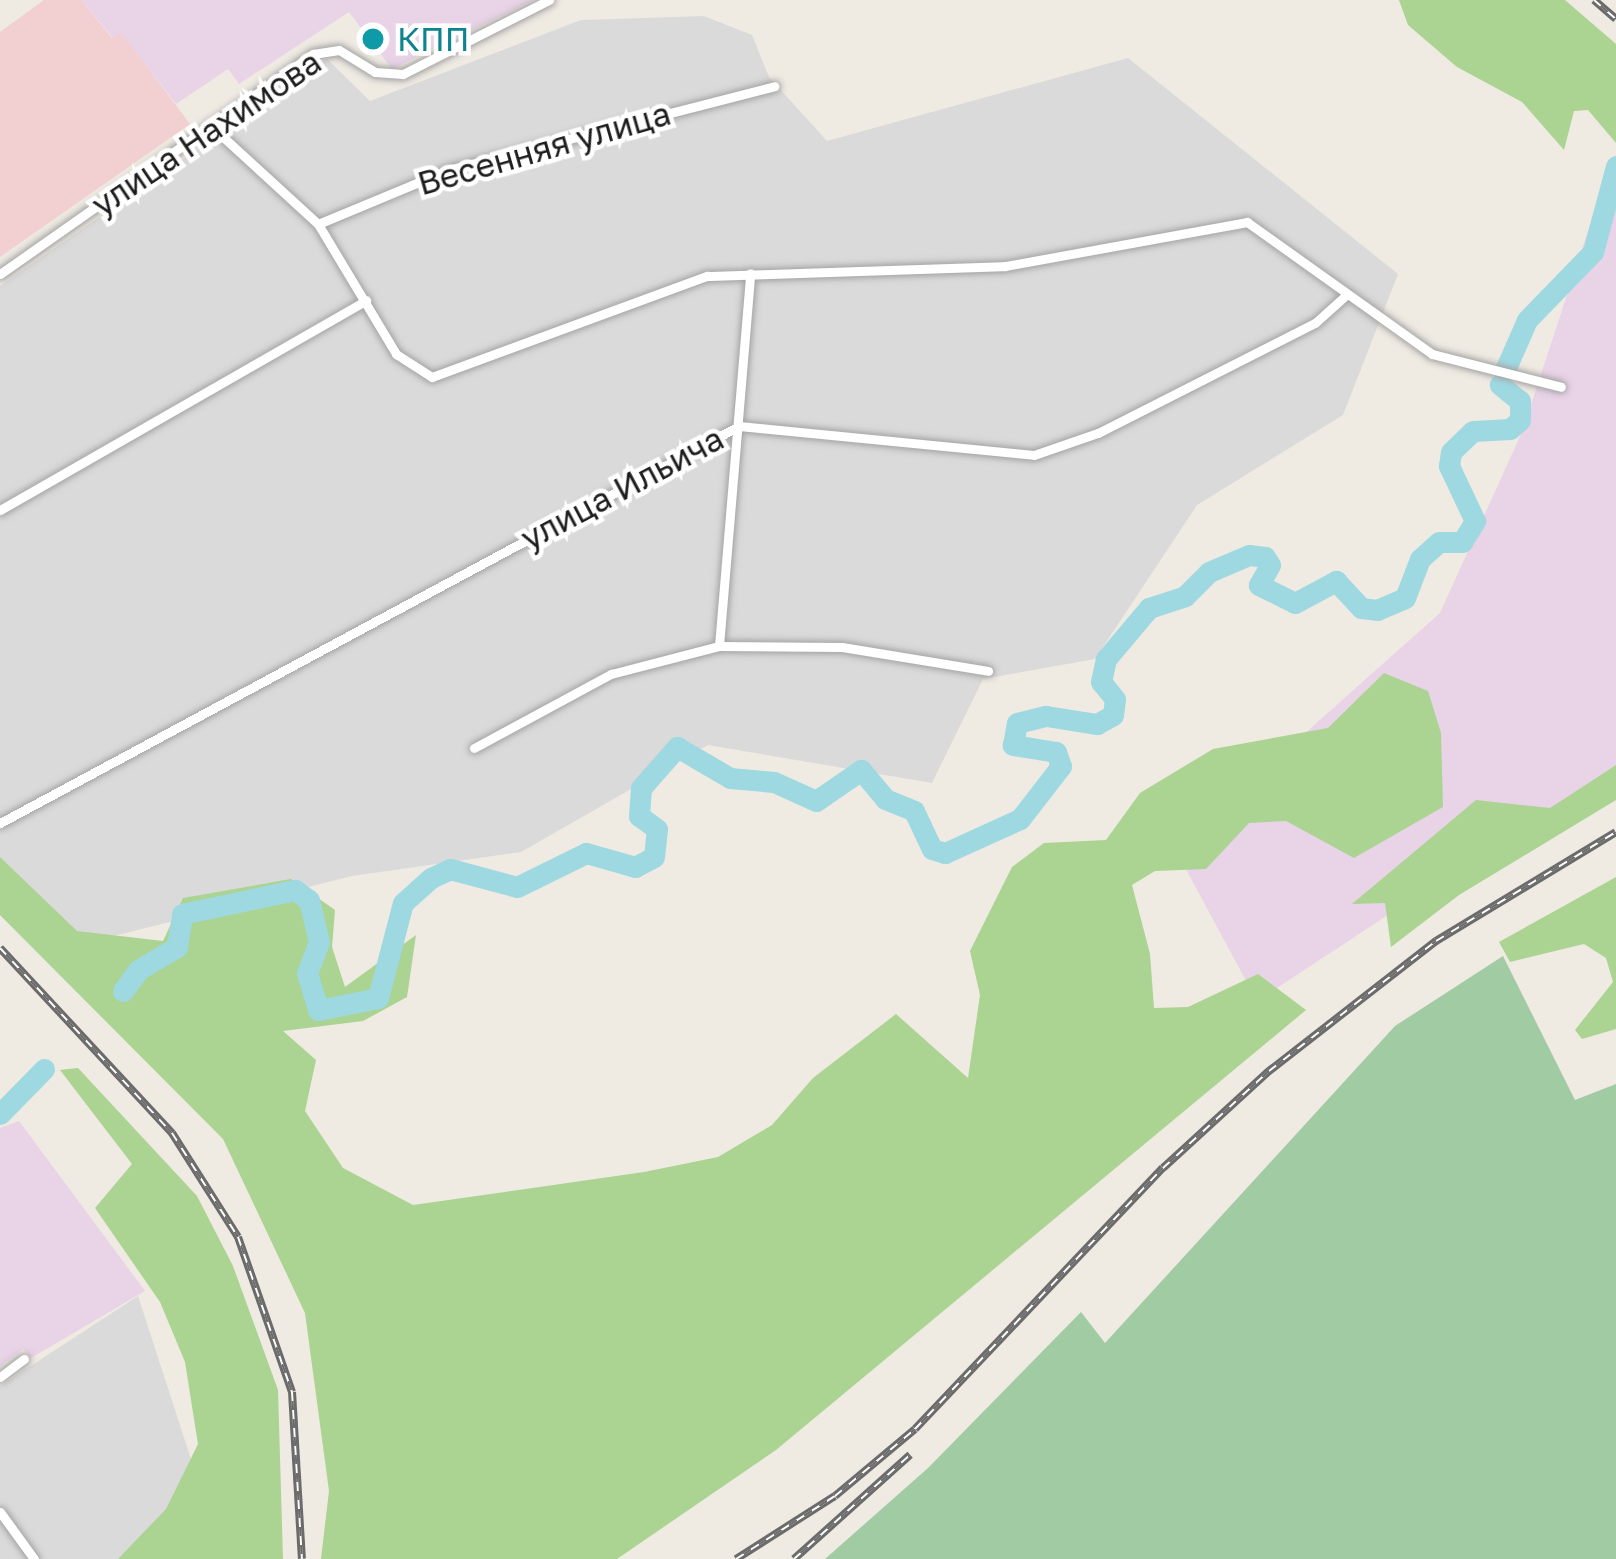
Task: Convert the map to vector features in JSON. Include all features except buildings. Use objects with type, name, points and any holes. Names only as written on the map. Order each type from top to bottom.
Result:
[{"type":"street","name":"улица Нахимова","points":[[0,274],[322,50],[339,50],[383,75],[403,74],[549,0]]},
{"type":"street","name":"Весенняя улица","points":[[318,224],[448,170],[774,86]]},
{"type":"street","points":[[210,124],[318,224],[396,354],[432,376],[707,276],[1005,266],[1247,222],[1432,354],[1561,387]]},
{"type":"street","points":[[719,646],[750,273]]},
{"type":"street","name":"улица Ильича","points":[[0,824],[739,426],[1034,455],[1098,433],[1315,322],[1345,296]]},
{"type":"street","points":[[0,510],[366,300]]},
{"type":"street","points":[[474,748],[610,674],[719,646],[842,647],[988,671]]},
{"type":"street","points":[[0,1377],[24,1359]]},
{"type":"street","points":[[0,1512],[34,1559]]},
{"type":"shaded area","points":[[44,0],[81,0],[112,38],[121,32],[190,124],[0,257],[0,32]]},
{"type":"shaded area","points":[[81,0],[533,0],[392,69],[349,12],[239,84],[228,69],[176,104],[121,33],[113,38]]},
{"type":"shaded area","points":[[704,16],[752,35],[769,77],[827,141],[1128,58],[1398,274],[1343,415],[1197,505],[1095,659],[983,679],[932,783],[708,745],[521,852],[352,876],[66,948],[0,877],[0,286],[327,59],[370,101],[581,20]]},
{"type":"shaded area","points":[[1607,173],[1616,176],[1616,765],[1257,1001],[1175,849],[1440,613],[1522,432]]},
{"type":"shaded area","points":[[19,1121],[145,1291],[31,1358],[23,1349],[0,1366],[0,1128]]},
{"type":"shaded area","points":[[138,1296],[201,1490],[135,1559],[0,1559],[0,1386]]},
{"type":"green space","points":[[1399,0],[1565,0],[1616,44],[1616,143],[1588,110],[1574,111],[1564,150],[1522,102],[1457,67],[1408,25]]},
{"type":"green space","points":[[1384,673],[1428,691],[1441,733],[1443,807],[1354,858],[1286,821],[1249,823],[1206,869],[1155,871],[1132,885],[1150,954],[1154,1008],[1188,1007],[1258,974],[1306,1010],[776,1450],[617,1559],[321,1559],[329,1491],[305,1313],[223,1139],[0,915],[0,857],[77,931],[163,941],[183,898],[291,879],[335,910],[332,947],[345,987],[416,935],[407,997],[363,1021],[283,1031],[316,1060],[305,1111],[343,1168],[413,1205],[644,1172],[718,1157],[772,1125],[813,1078],[896,1014],[968,1078],[980,995],[970,951],[1012,867],[1044,843],[1106,840],[1140,793],[1213,749],[1328,728]]},
{"type":"green space","points":[[1616,765],[1616,800],[1459,895],[1391,947],[1385,903],[1352,904],[1476,800],[1550,808]]},
{"type":"green space","points":[[1616,877],[1616,1029],[1582,1039],[1575,1030],[1613,982],[1606,958],[1584,944],[1510,962],[1499,942]]},
{"type":"green space","points":[[1503,956],[1575,1100],[1616,1084],[1616,1559],[825,1559],[928,1468],[1081,1312],[1105,1343],[1395,1026]]},
{"type":"green space","points":[[78,1068],[197,1196],[233,1266],[278,1390],[283,1559],[118,1559],[166,1509],[198,1444],[185,1362],[160,1302],[95,1208],[132,1164],[60,1070]]},
{"type":"waterway","points":[[1506,368],[1527,320],[1593,252],[1616,166]]},
{"type":"waterway","points":[[123,991],[138,970],[177,947],[182,914],[295,890],[309,900],[319,942],[307,973],[318,1010],[378,998],[403,903],[431,878],[450,869],[517,887],[586,853],[635,867],[654,857],[657,829],[639,816],[641,788],[677,747],[730,778],[774,782],[816,801],[861,770],[885,799],[914,811],[932,849],[945,853],[1020,819],[1061,766],[1056,752],[1013,745],[1017,723],[1046,716],[1097,724],[1113,715],[1115,699],[1101,682],[1106,659],[1149,608],[1185,596],[1209,572],[1249,555],[1265,557],[1270,565],[1259,585],[1295,603],[1336,581],[1361,608],[1377,610],[1405,598],[1420,559],[1439,542],[1462,542],[1475,521],[1449,466],[1451,452],[1473,431],[1510,429],[1520,420],[1520,401],[1500,385]]},
{"type":"waterway","points":[[0,1114],[44,1069]]},
{"type":"railway","points":[[1594,0],[1616,19]]},
{"type":"railway","points":[[736,1559],[835,1496],[915,1429],[1163,1168],[1269,1071],[1436,941],[1616,832]]},
{"type":"railway","points":[[0,948],[172,1133],[238,1237],[292,1392],[302,1559]]},
{"type":"railway","points":[[794,1559],[910,1455]]},
{"type":"place","name":"КПП","points":[[373,39]]}]
